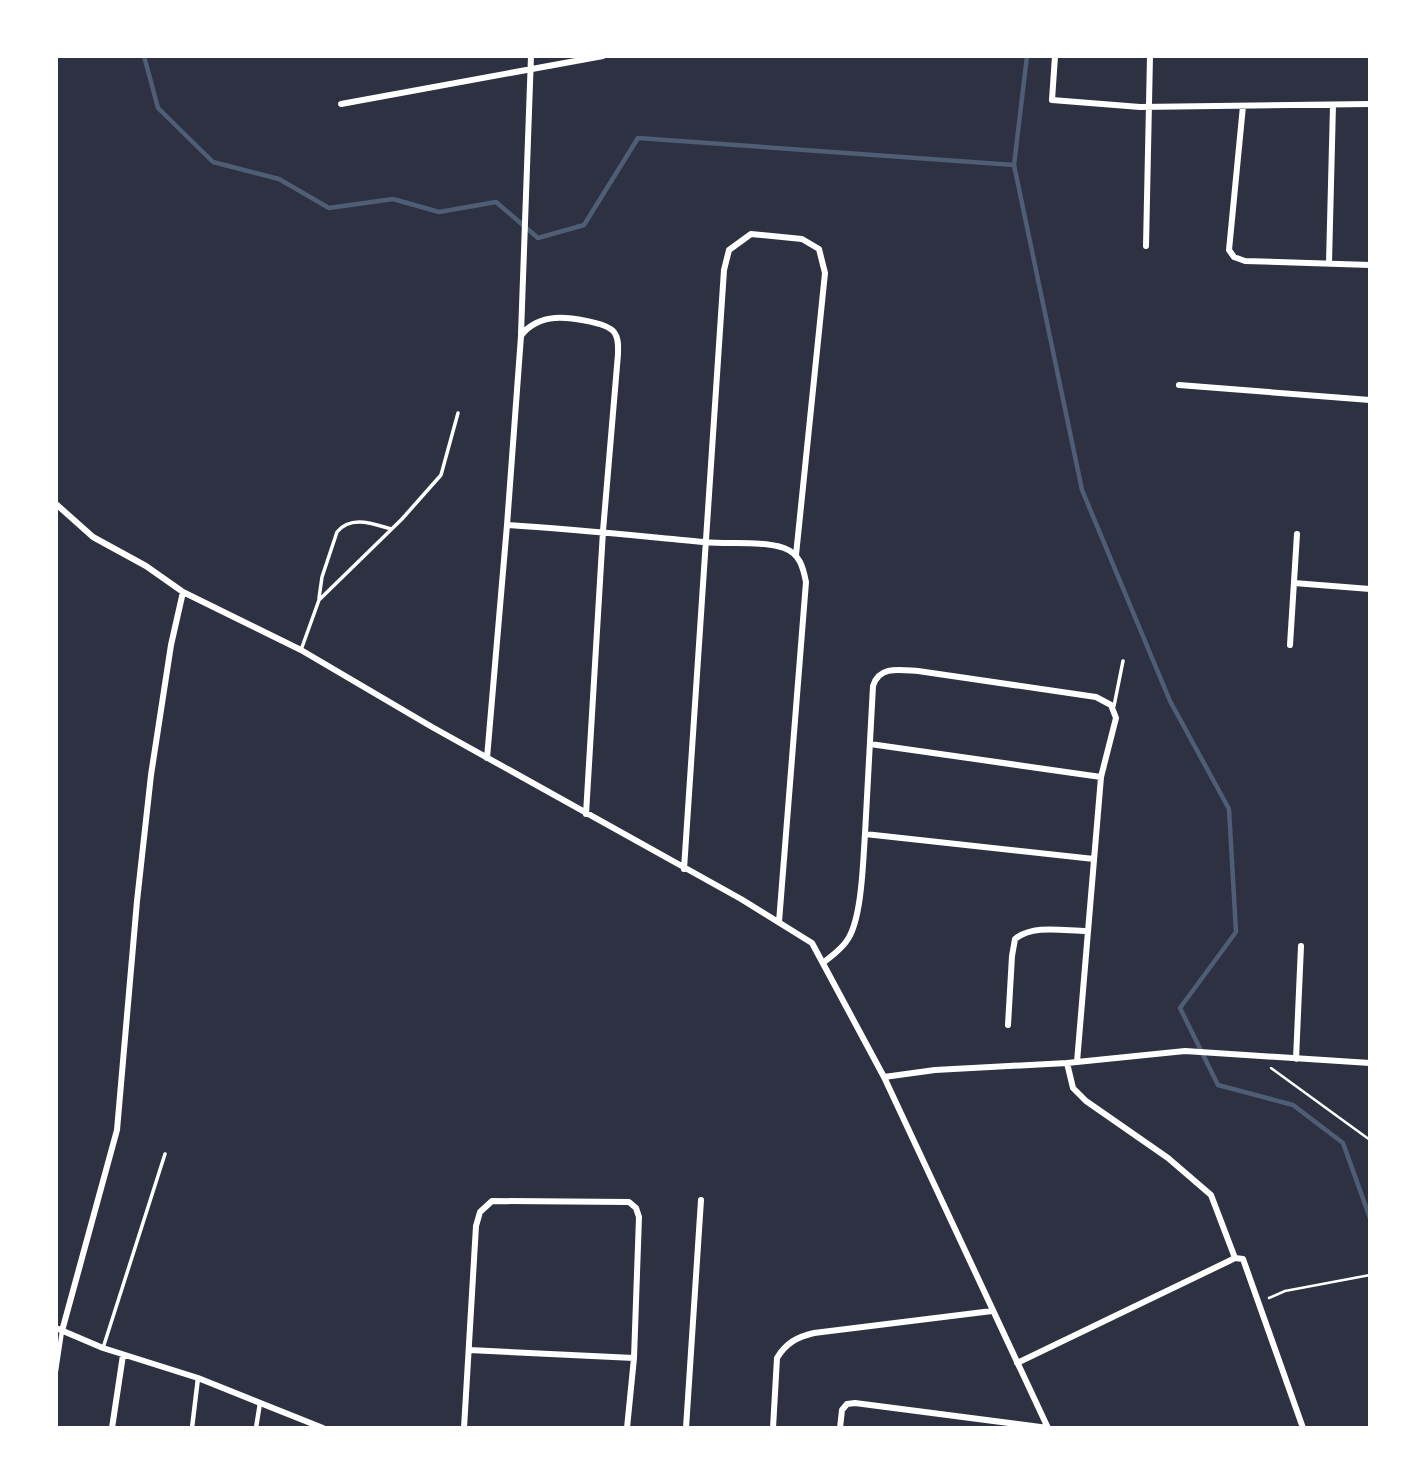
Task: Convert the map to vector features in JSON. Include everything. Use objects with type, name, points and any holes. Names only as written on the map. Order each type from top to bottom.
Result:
[{"type":"street","points":[[487,758],[521,336],[531,56]]},
{"type":"street","points":[[341,104],[603,56]]},
{"type":"street","points":[[1055,56],[1052,100],[1149,107],[1370,104]]},
{"type":"street","points":[[1146,246],[1150,56]]},
{"type":"street","points":[[1329,263],[1333,105]]},
{"type":"street","points":[[1243,106],[1229,250],[1234,257],[1245,261],[1370,265]]},
{"type":"street","points":[[684,869],[724,270],[729,250],[751,234],[802,239],[820,249],[825,273],[796,555]]},
{"type":"street","points":[[521,336],[526,328],[555,318],[607,326],[617,338],[586,814]]},
{"type":"street","points":[[1179,385],[1370,400]]},
{"type":"street","points":[[56,504],[93,537],[146,566],[183,592],[301,650],[813,943],[884,1077],[1048,1428]]},
{"type":"street","points":[[507,525],[764,545],[785,548],[796,555],[803,566],[806,582],[779,922]]},
{"type":"street","points":[[1290,645],[1297,534]]},
{"type":"street","points":[[1294,583],[1370,589]]},
{"type":"street","points":[[56,1371],[59,1330],[117,1130],[151,775],[171,645],[183,592]]},
{"type":"street","points":[[824,962],[838,952],[848,939],[856,921],[865,834],[874,681],[880,674],[891,670],[918,671],[1096,697],[1108,702],[1115,718],[1101,777],[1077,1062]]},
{"type":"street","points":[[870,744],[1101,777]]},
{"type":"street","points":[[865,834],[1094,859]]},
{"type":"street","points":[[1008,1025],[1015,939],[1041,930],[1087,931]]},
{"type":"street","points":[[1296,1059],[1301,946]]},
{"type":"street","points":[[884,1077],[935,1070],[1067,1063],[1185,1051],[1370,1063]]},
{"type":"street","points":[[1067,1063],[1073,1087],[1086,1101],[1168,1158],[1211,1195],[1235,1258]]},
{"type":"street","points":[[686,1428],[701,1200]]},
{"type":"street","points":[[464,1428],[476,1226],[480,1212],[492,1201],[629,1202],[636,1208],[639,1217],[634,1358],[627,1428]]},
{"type":"street","points":[[1017,1363],[1235,1258],[1242,1259],[1260,1303],[1302,1428]]},
{"type":"street","points":[[773,1428],[777,1358],[793,1340],[814,1333],[992,1311]]},
{"type":"street","points":[[59,1330],[122,1355],[198,1378],[323,1428]]},
{"type":"street","points":[[469,1350],[634,1358]]},
{"type":"street","points":[[112,1428],[122,1355]]},
{"type":"street","points":[[192,1428],[198,1378]]},
{"type":"street","points":[[256,1428],[260,1403]]},
{"type":"street","points":[[840,1428],[842,1410],[847,1404],[855,1403],[1048,1428]]},
{"type":"lane","points":[[319,600],[391,529],[440,475],[458,413]]},
{"type":"lane","points":[[301,650],[340,527],[356,522],[391,529]]},
{"type":"lane","points":[[1113,709],[1123,660]]},
{"type":"lane","points":[[103,1348],[165,1154]]},
{"type":"path","points":[[1254,1055],[1370,1140]]},
{"type":"path","points":[[1260,1303],[1285,1291],[1370,1275]]},
{"type":"waterway","points":[[144,56],[158,108],[213,162],[279,179],[329,208],[393,199],[439,212],[496,202],[538,238],[584,225],[638,138],[1014,165],[1082,490],[1170,701],[1229,809],[1236,932],[1180,1008],[1218,1085],[1293,1105],[1343,1143],[1370,1218]]},
{"type":"waterway","points":[[1014,165],[1027,56]]}]
